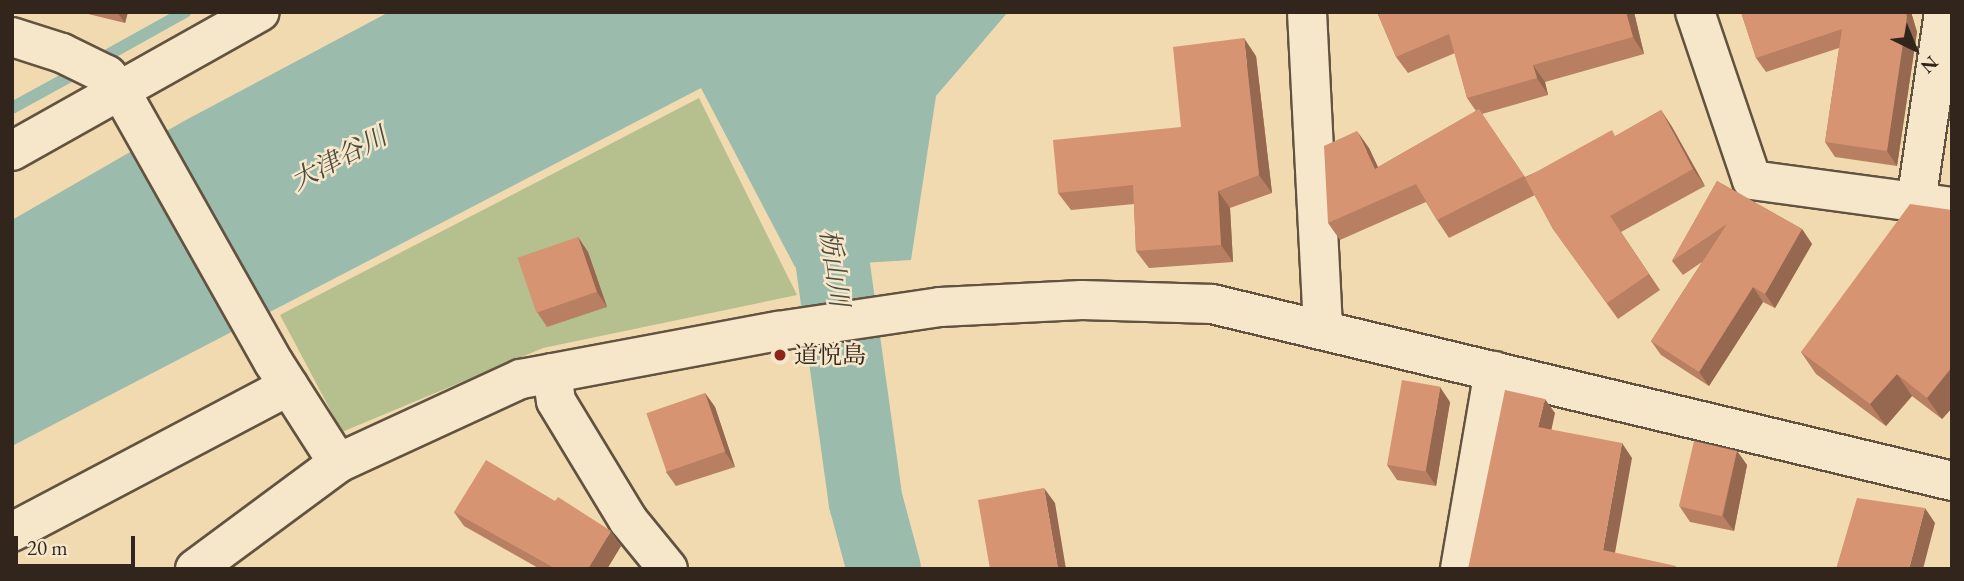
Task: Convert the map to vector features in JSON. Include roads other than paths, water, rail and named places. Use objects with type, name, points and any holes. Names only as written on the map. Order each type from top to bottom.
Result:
[{"type":"street","points":[[194,49],[203,12]]},
{"type":"street","points":[[12,151],[260,12]]},
{"type":"street","points":[[1307,12],[1323,329]]},
{"type":"street","points":[[1695,12],[1752,180],[1934,205],[1944,12]]},
{"type":"street","points":[[12,37],[62,53],[107,75],[120,90],[282,374],[338,463]]},
{"type":"street","points":[[195,569],[338,463],[446,410],[521,379],[778,331],[940,307],[1082,300],[1212,304],[1952,481]]},
{"type":"street","points":[[1460,569],[1494,371]]},
{"type":"street","points":[[552,373],[556,401],[628,520],[668,569]]},
{"type":"street","points":[[12,533],[282,374]]},
{"type":"water","name":"大津谷川","points":[[389,12],[1008,12],[936,96],[911,260],[795,267],[701,88],[12,446],[12,220],[184,121]]},
{"type":"waterway","points":[[97,61],[185,12]]},
{"type":"waterway","name":"栃山川","points":[[772,12],[818,158],[866,502],[884,569]]},
{"type":"waterway","points":[[12,108],[81,70]]},
{"type":"place","name":"道悦島","points":[[780,355]]}]
